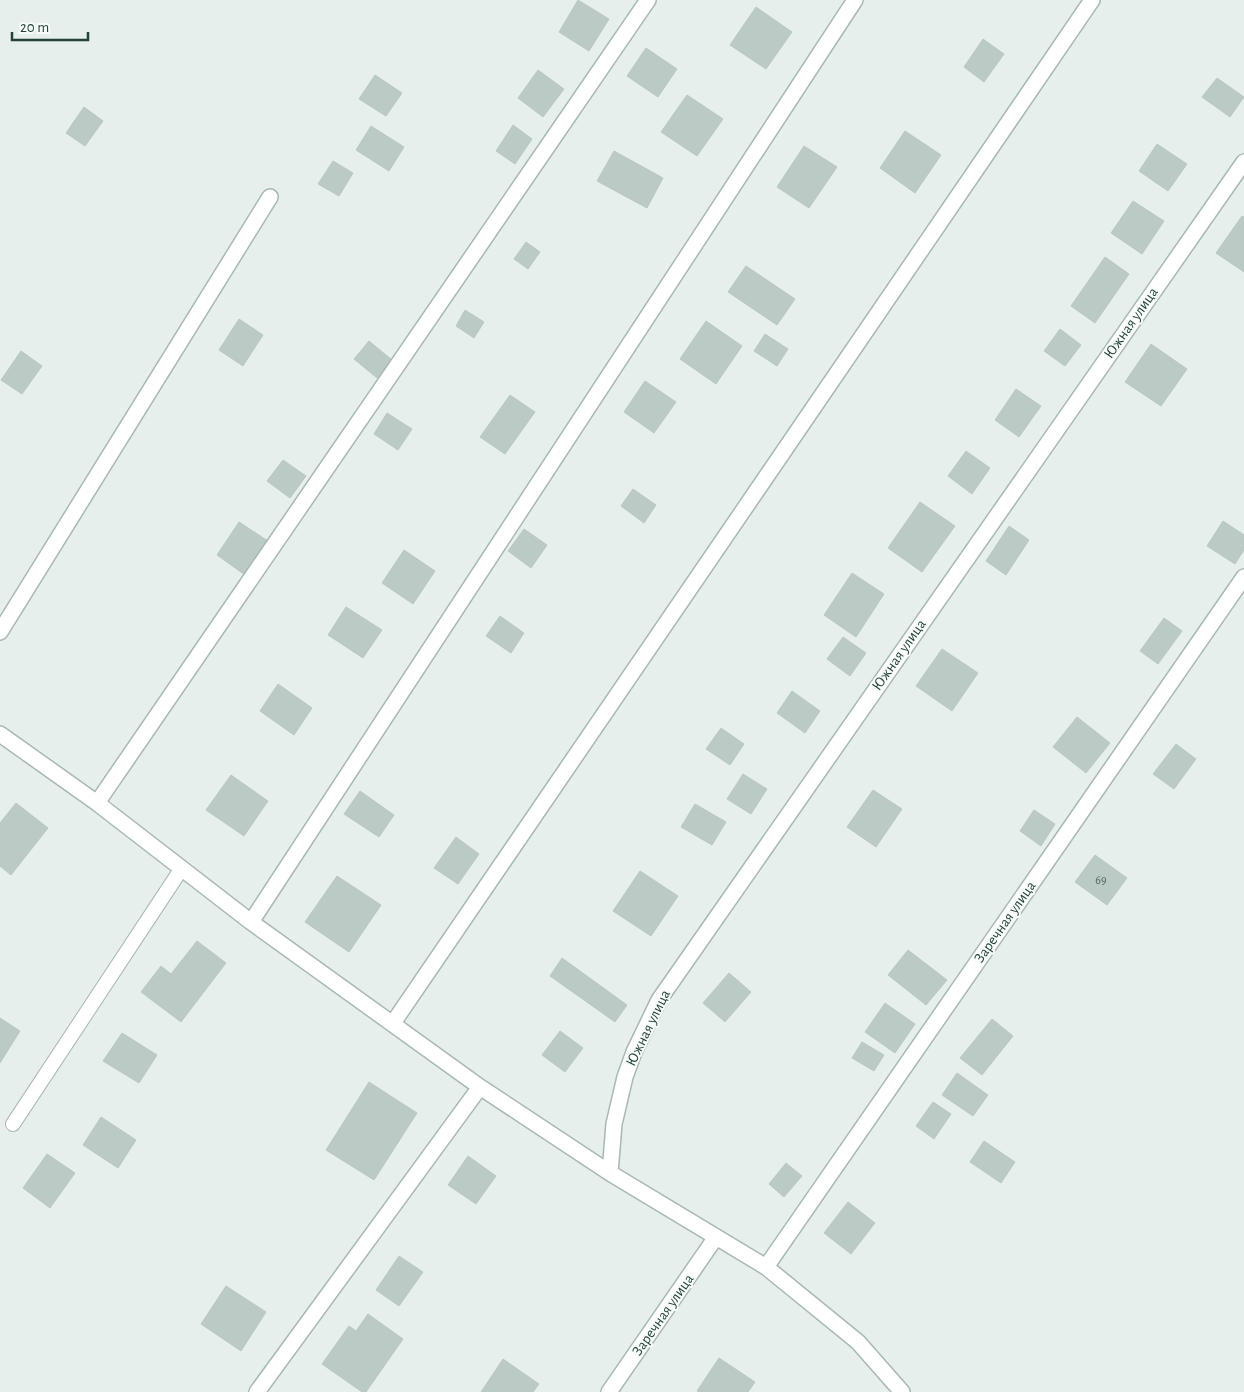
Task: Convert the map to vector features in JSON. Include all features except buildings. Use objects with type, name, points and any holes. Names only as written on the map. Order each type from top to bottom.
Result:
[{"type":"street","points":[[97,803],[648,0]]},
{"type":"street","points":[[251,922],[855,0]]},
{"type":"street","points":[[393,1023],[1092,0]]},
{"type":"street","name":"Южная улица","points":[[610,1173],[614,1124],[625,1076],[634,1052],[659,1000],[1244,162]]},
{"type":"street","points":[[0,632],[270,197]]},
{"type":"street","name":"Заречная улица","points":[[766,1267],[1244,577]]},
{"type":"street","points":[[0,734],[97,803],[251,922],[480,1087],[610,1173],[766,1267],[858,1342],[902,1392]]},
{"type":"street","points":[[257,1392],[480,1087]]},
{"type":"street","name":"Заречная улица","points":[[609,1392],[716,1238]]},
{"type":"lane","points":[[13,1124],[182,868]]}]
